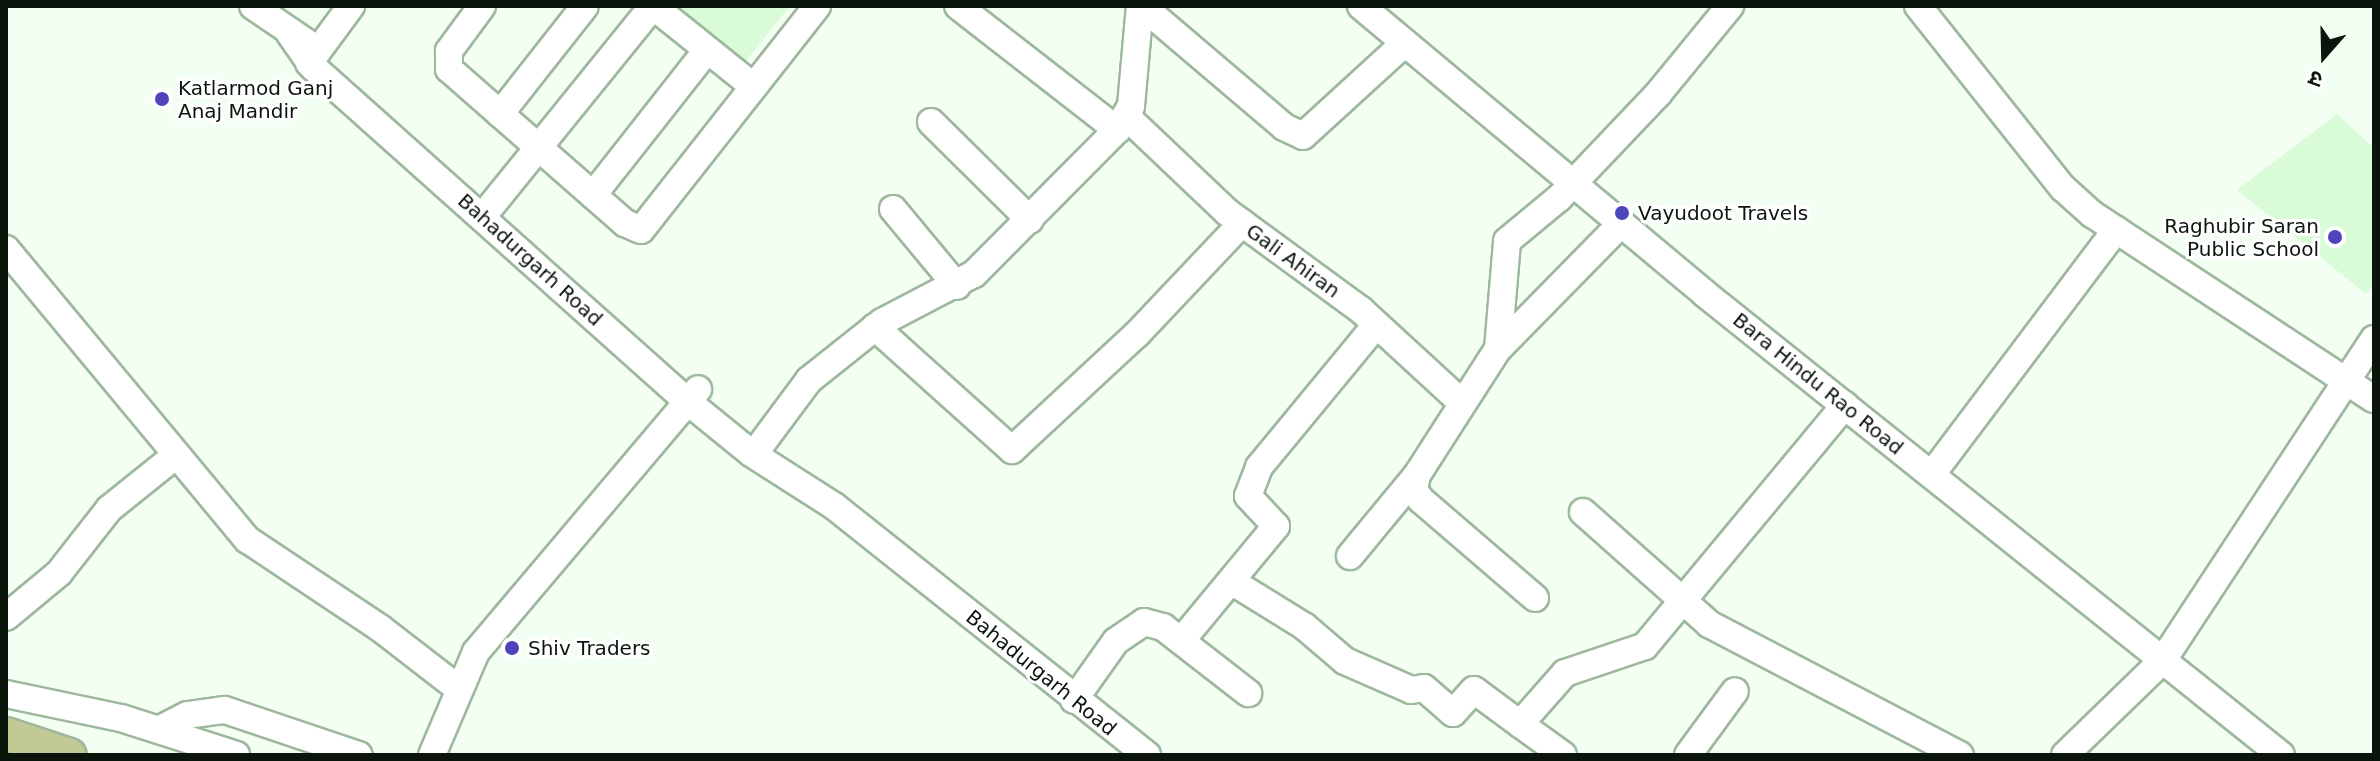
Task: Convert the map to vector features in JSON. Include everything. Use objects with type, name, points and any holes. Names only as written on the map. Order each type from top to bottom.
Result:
[{"type":"main road","points":[[6,734],[70,755]]},
{"type":"main road","points":[[6,750],[23,755]]},
{"type":"street","name":"Bahadurgarh Road","points":[[253,6],[491,206],[693,394]]},
{"type":"street","points":[[304,47],[330,6]]},
{"type":"street","points":[[304,47],[351,6]]},
{"type":"street","points":[[482,6],[449,51],[447,64],[631,227],[646,227],[817,6]]},
{"type":"street","points":[[500,114],[585,6]]},
{"type":"street","name":"Gali Ahiran","points":[[958,6],[1123,124],[1242,223],[1376,325],[1461,402]]},
{"type":"street","points":[[758,448],[809,380],[875,327],[957,286],[1030,220],[1123,124],[1141,6]]},
{"type":"street","points":[[1141,6],[1284,127],[1303,136],[1405,43]]},
{"type":"street","name":"Bara Hindu Rao Road","points":[[1361,6],[1621,224],[2281,755]]},
{"type":"street","points":[[1498,349],[1507,241],[1573,183],[1658,94],[1730,6]]},
{"type":"street","points":[[1918,6],[2063,188],[2116,230],[2374,399]]},
{"type":"street","points":[[491,206],[536,146],[655,7],[754,87]]},
{"type":"street","name":"Bahadurgarh Road","points":[[304,47],[693,394],[784,471],[1147,755]]},
{"type":"street","points":[[593,195],[707,50]]},
{"type":"street","points":[[931,122],[1030,220]]},
{"type":"street","points":[[893,209],[957,286]]},
{"type":"street","points":[[875,327],[1012,450],[1137,334],[1242,223]]},
{"type":"street","points":[[1350,556],[1417,475],[1461,402],[1498,349],[1621,224]]},
{"type":"street","points":[[1932,474],[2116,230]]},
{"type":"street","points":[[6,249],[86,341],[175,456],[269,558],[380,628],[459,689]]},
{"type":"street","points":[[1181,641],[1276,526],[1248,496],[1259,467],[1376,325]]},
{"type":"street","points":[[2065,755],[2163,660],[2374,339]]},
{"type":"street","points":[[432,755],[476,652],[693,394]]},
{"type":"street","points":[[1520,724],[1565,673],[1645,646],[1845,405]]},
{"type":"street","points":[[6,617],[59,573],[109,509],[175,456]]},
{"type":"street","points":[[1417,475],[1414,490],[1421,500],[1535,598]]},
{"type":"street","points":[[1583,512],[1681,602],[1732,639],[1960,755]]},
{"type":"street","points":[[1231,581],[1304,626],[1345,661],[1411,690],[1424,688],[1453,713],[1474,690],[1563,755]]},
{"type":"street","points":[[1074,700],[1116,641],[1135,624],[1154,623],[1248,693]]},
{"type":"street","points":[[1688,755],[1735,691]]},
{"type":"street","points":[[6,694],[160,729],[236,755]]},
{"type":"street","points":[[160,729],[188,715],[225,710],[359,755]]},
{"type":"shaded area","points":[[654,6],[790,6],[737,72]]},
{"type":"shaded area","name":"Raghubir Saran Public School","points":[[2337,114],[2374,148],[2374,285],[2366,294],[2237,190]]},
{"type":"place","name":"Katlarmod Ganj Anaj Mandir","points":[[162,99]]},
{"type":"place","name":"Vayudoot Travels","points":[[1622,213]]},
{"type":"place","name":"Raghubir Saran Public School","points":[[2335,237]]},
{"type":"place","name":"Shiv Traders","points":[[512,648]]}]
